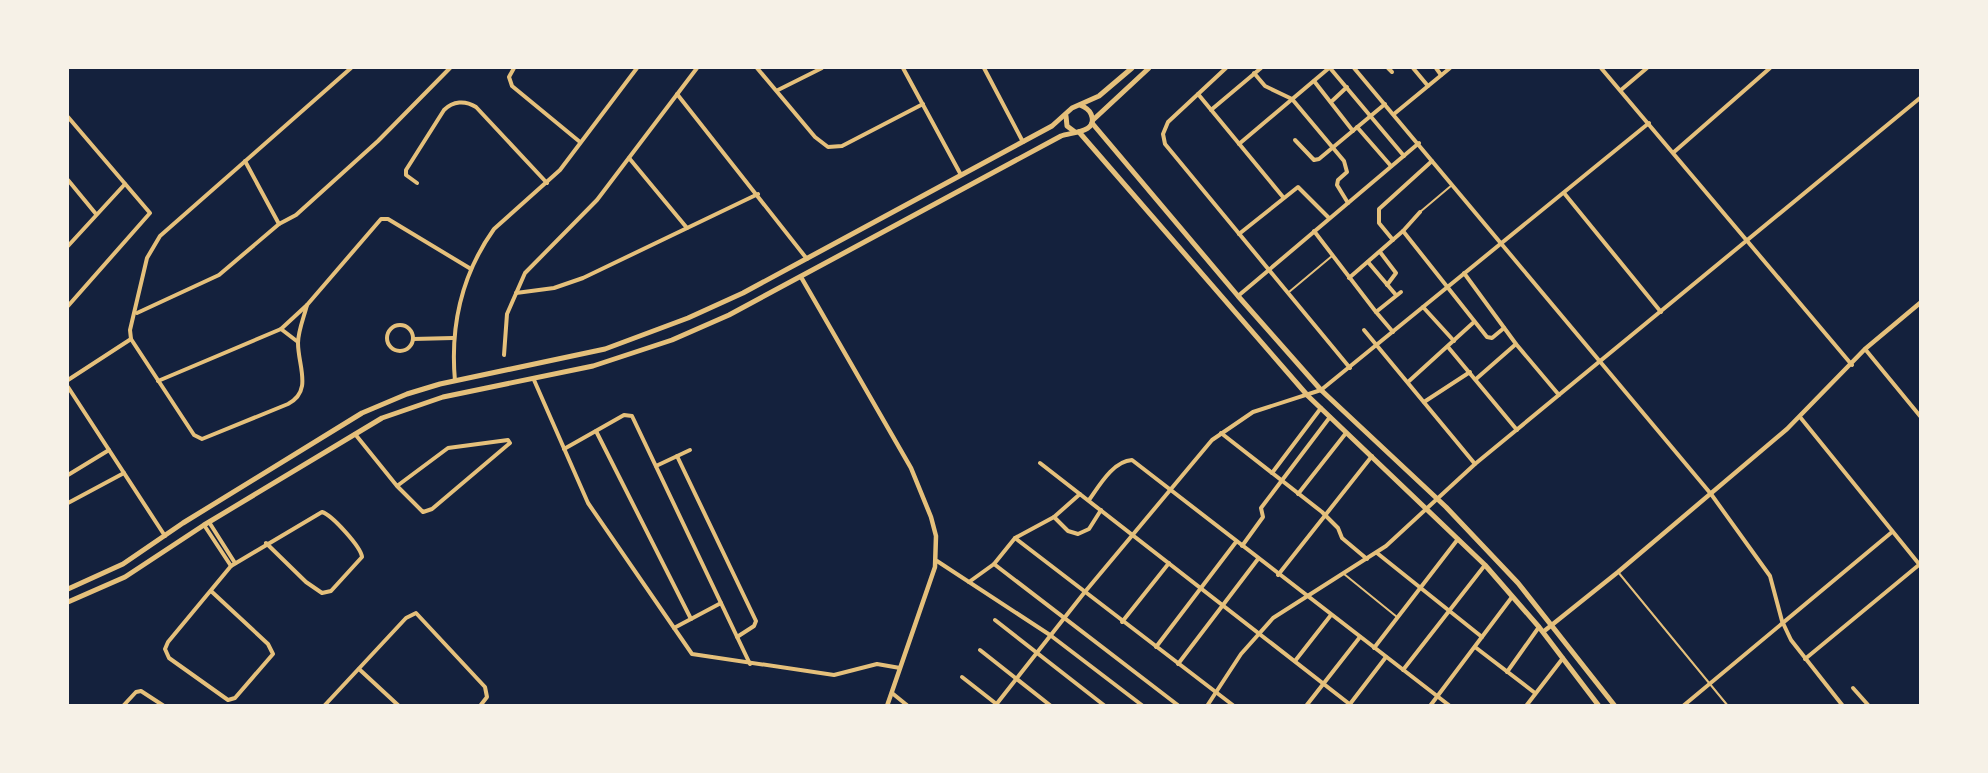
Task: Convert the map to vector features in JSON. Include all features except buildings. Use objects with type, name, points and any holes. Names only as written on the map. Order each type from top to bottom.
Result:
[{"type":"main road","points":[[68,589],[123,564],[362,413],[407,394],[455,381],[561,360],[624,343],[728,301],[1052,126],[1073,106],[1098,96],[1132,68]]},
{"type":"main road","points":[[68,602],[114,584],[207,523],[354,432],[382,418],[430,400],[593,366],[672,340],[716,321],[1061,136],[1088,129],[1092,122],[1149,68]]},
{"type":"main road","points":[[1080,105],[1089,110],[1092,122],[1238,296],[1322,390],[1436,499],[1518,583],[1615,705]]},
{"type":"main road","points":[[1066,114],[1067,126],[1078,132],[1308,396],[1485,565],[1541,629],[1599,705]]},
{"type":"street","points":[[307,305],[298,342],[303,387],[299,397],[288,404],[204,438],[195,437],[131,339],[130,330],[152,246],[351,68]]},
{"type":"street","points":[[136,314],[219,275],[279,224],[296,215],[378,141],[450,68]]},
{"type":"street","points":[[514,68],[508,77],[512,86],[580,142]]},
{"type":"street","points":[[455,381],[453,338],[457,310],[471,269],[494,228],[547,183],[637,68]]},
{"type":"street","points":[[504,356],[505,323],[515,293],[530,265],[583,216],[697,68]]},
{"type":"street","points":[[757,68],[822,144],[835,148],[923,104]]},
{"type":"street","points":[[777,90],[822,68]]},
{"type":"street","points":[[903,68],[961,175]]},
{"type":"street","points":[[984,68],[1023,142]]},
{"type":"street","points":[[1226,68],[1168,122],[1163,139],[1350,368]]},
{"type":"street","points":[[1211,110],[1261,68]]},
{"type":"street","points":[[1239,144],[1329,68],[1404,156]]},
{"type":"street","points":[[1357,68],[1599,364],[1711,494],[1770,576],[1782,621],[1791,640],[1843,705]]},
{"type":"street","points":[[1388,68],[1392,72]]},
{"type":"street","points":[[1413,68],[1428,86]]},
{"type":"street","points":[[1436,68],[1441,75]]},
{"type":"street","points":[[1394,114],[1450,68]]},
{"type":"street","points":[[1604,68],[1852,365]]},
{"type":"street","points":[[1621,90],[1647,68]]},
{"type":"street","points":[[1674,152],[1770,68]]},
{"type":"street","points":[[1254,74],[1265,86],[1292,99],[1346,165],[1347,172],[1338,180],[1337,185],[1348,203]]},
{"type":"street","points":[[1314,81],[1355,129],[1391,166]]},
{"type":"street","points":[[1331,102],[1347,87]]},
{"type":"street","points":[[676,94],[758,194],[807,259]]},
{"type":"street","points":[[1198,94],[1283,197]]},
{"type":"street","points":[[1207,705],[1258,633],[1278,614],[1377,553],[1475,464],[1920,98]]},
{"type":"street","points":[[417,183],[406,175],[406,170],[444,110],[452,104],[463,102],[476,107],[547,183]]},
{"type":"street","points":[[1295,140],[1314,160],[1333,148],[1385,104]]},
{"type":"street","points":[[68,117],[149,211],[149,216],[68,306]]},
{"type":"street","points":[[962,677],[997,705],[1050,635],[1199,453],[1221,433],[1253,412],[1322,390],[1649,123]]},
{"type":"street","points":[[1238,296],[1419,143]]},
{"type":"street","points":[[629,158],[687,228]]},
{"type":"street","points":[[245,161],[279,224]]},
{"type":"street","points":[[1393,240],[1379,223],[1379,209],[1432,161]]},
{"type":"street","points":[[68,180],[96,214]]},
{"type":"street","points":[[68,246],[125,184]]},
{"type":"street","points":[[1348,278],[1380,252],[1452,184]]},
{"type":"street","points":[[1239,234],[1295,188],[1301,187],[1329,218]]},
{"type":"street","points":[[1564,193],[1661,312]]},
{"type":"street","points":[[515,293],[554,288],[583,278],[758,194]]},
{"type":"street","points":[[158,381],[281,329],[307,305],[377,222],[384,218],[471,269]]},
{"type":"street","points":[[1314,231],[1348,278],[1393,332]]},
{"type":"street","points":[[1403,231],[1445,288],[1488,338],[1504,328]]},
{"type":"street","points":[[1380,252],[1396,273],[1387,285]]},
{"type":"street","points":[[1288,292],[1332,256]]},
{"type":"street","points":[[1368,262],[1396,296]]},
{"type":"street","points":[[1464,273],[1516,344],[1559,396]]},
{"type":"street","points":[[801,277],[911,468],[936,536],[937,561],[887,705]]},
{"type":"street","points":[[1376,312],[1401,292]]},
{"type":"street","points":[[1507,672],[1541,629],[1552,624],[1618,572],[1711,494],[1800,417],[1865,349],[1920,303]]},
{"type":"street","points":[[1423,307],[1454,341]]},
{"type":"street","points":[[1408,382],[1474,322]]},
{"type":"street","points":[[399,325],[408,327],[413,339],[406,350],[397,351],[387,343],[387,335],[391,327],[399,325]]},
{"type":"street","points":[[281,329],[298,342]]},
{"type":"street","points":[[1364,330],[1475,464]]},
{"type":"street","points":[[413,339],[453,338]]},
{"type":"street","points":[[68,380],[131,339]]},
{"type":"street","points":[[1476,379],[1516,344]]},
{"type":"street","points":[[1448,347],[1517,430]]},
{"type":"street","points":[[1865,349],[1920,416]]},
{"type":"street","points":[[1424,402],[1470,372]]},
{"type":"street","points":[[534,380],[590,507],[696,657],[834,675],[877,664],[900,668]]},
{"type":"street","points":[[68,387],[165,536]]},
{"type":"street","points":[[1272,473],[1321,408]]},
{"type":"street","points":[[564,449],[628,414],[656,466],[750,664]]},
{"type":"street","points":[[1242,546],[1263,518],[1261,508],[1330,417]]},
{"type":"street","points":[[1800,417],[1920,564],[1805,659]]},
{"type":"street","points":[[596,431],[691,619]]},
{"type":"street","points":[[354,432],[398,486],[418,508],[428,512],[510,443],[508,440],[448,448],[398,486]]},
{"type":"street","points":[[1298,494],[1347,432]]},
{"type":"street","points":[[1221,433],[1325,516],[1338,528],[1342,538],[1367,559]]},
{"type":"street","points":[[68,475],[109,450]]},
{"type":"street","points":[[656,466],[690,450]]},
{"type":"street","points":[[676,456],[756,621],[754,626],[737,637]]},
{"type":"street","points":[[1278,574],[1372,456]]},
{"type":"street","points":[[1089,500],[1104,479],[1126,460],[1132,460],[1450,705]]},
{"type":"street","points":[[1040,463],[1351,705],[1386,657]]},
{"type":"street","points":[[68,503],[124,473]]},
{"type":"street","points":[[969,582],[994,564],[1015,538],[1054,517],[1080,493]]},
{"type":"street","points":[[1054,517],[1068,531],[1078,534],[1089,529],[1101,510]]},
{"type":"street","points":[[211,591],[268,644],[273,654],[235,698],[228,700],[169,658],[165,652],[168,642],[233,564],[266,543],[317,513],[325,512],[360,548],[362,557],[331,591],[322,593],[306,582],[266,543]]},
{"type":"street","points":[[207,523],[233,564]]},
{"type":"street","points":[[1683,705],[1892,532]]},
{"type":"street","points":[[1015,538],[1122,622],[1234,705]]},
{"type":"street","points":[[1374,648],[1458,539]]},
{"type":"street","points":[[1156,647],[1236,542]]},
{"type":"street","points":[[1377,553],[1482,637]]},
{"type":"street","points":[[1178,664],[1258,559]]},
{"type":"street","points":[[937,561],[1050,635],[1143,705]]},
{"type":"street","points":[[1122,622],[1169,562]]},
{"type":"street","points":[[994,564],[1179,705]]},
{"type":"street","points":[[1403,670],[1485,565]]},
{"type":"street","points":[[1618,572],[1728,705]]},
{"type":"street","points":[[1344,574],[1397,617]]},
{"type":"street","points":[[1430,705],[1513,596]]},
{"type":"street","points":[[674,628],[721,603]]},
{"type":"street","points":[[324,705],[406,618],[416,613],[485,687],[487,697],[480,705]]},
{"type":"street","points":[[1295,661],[1331,615]]},
{"type":"street","points":[[995,620],[1105,705]]},
{"type":"street","points":[[1306,705],[1360,637]]},
{"type":"street","points":[[1474,647],[1535,693]]},
{"type":"street","points":[[980,650],[1050,705]]},
{"type":"street","points":[[1526,705],[1563,658]]},
{"type":"street","points":[[359,669],[399,705]]},
{"type":"street","points":[[1853,688],[1869,705]]},
{"type":"street","points":[[123,705],[136,692],[141,691],[165,705]]},
{"type":"street","points":[[892,693],[908,705]]}]
